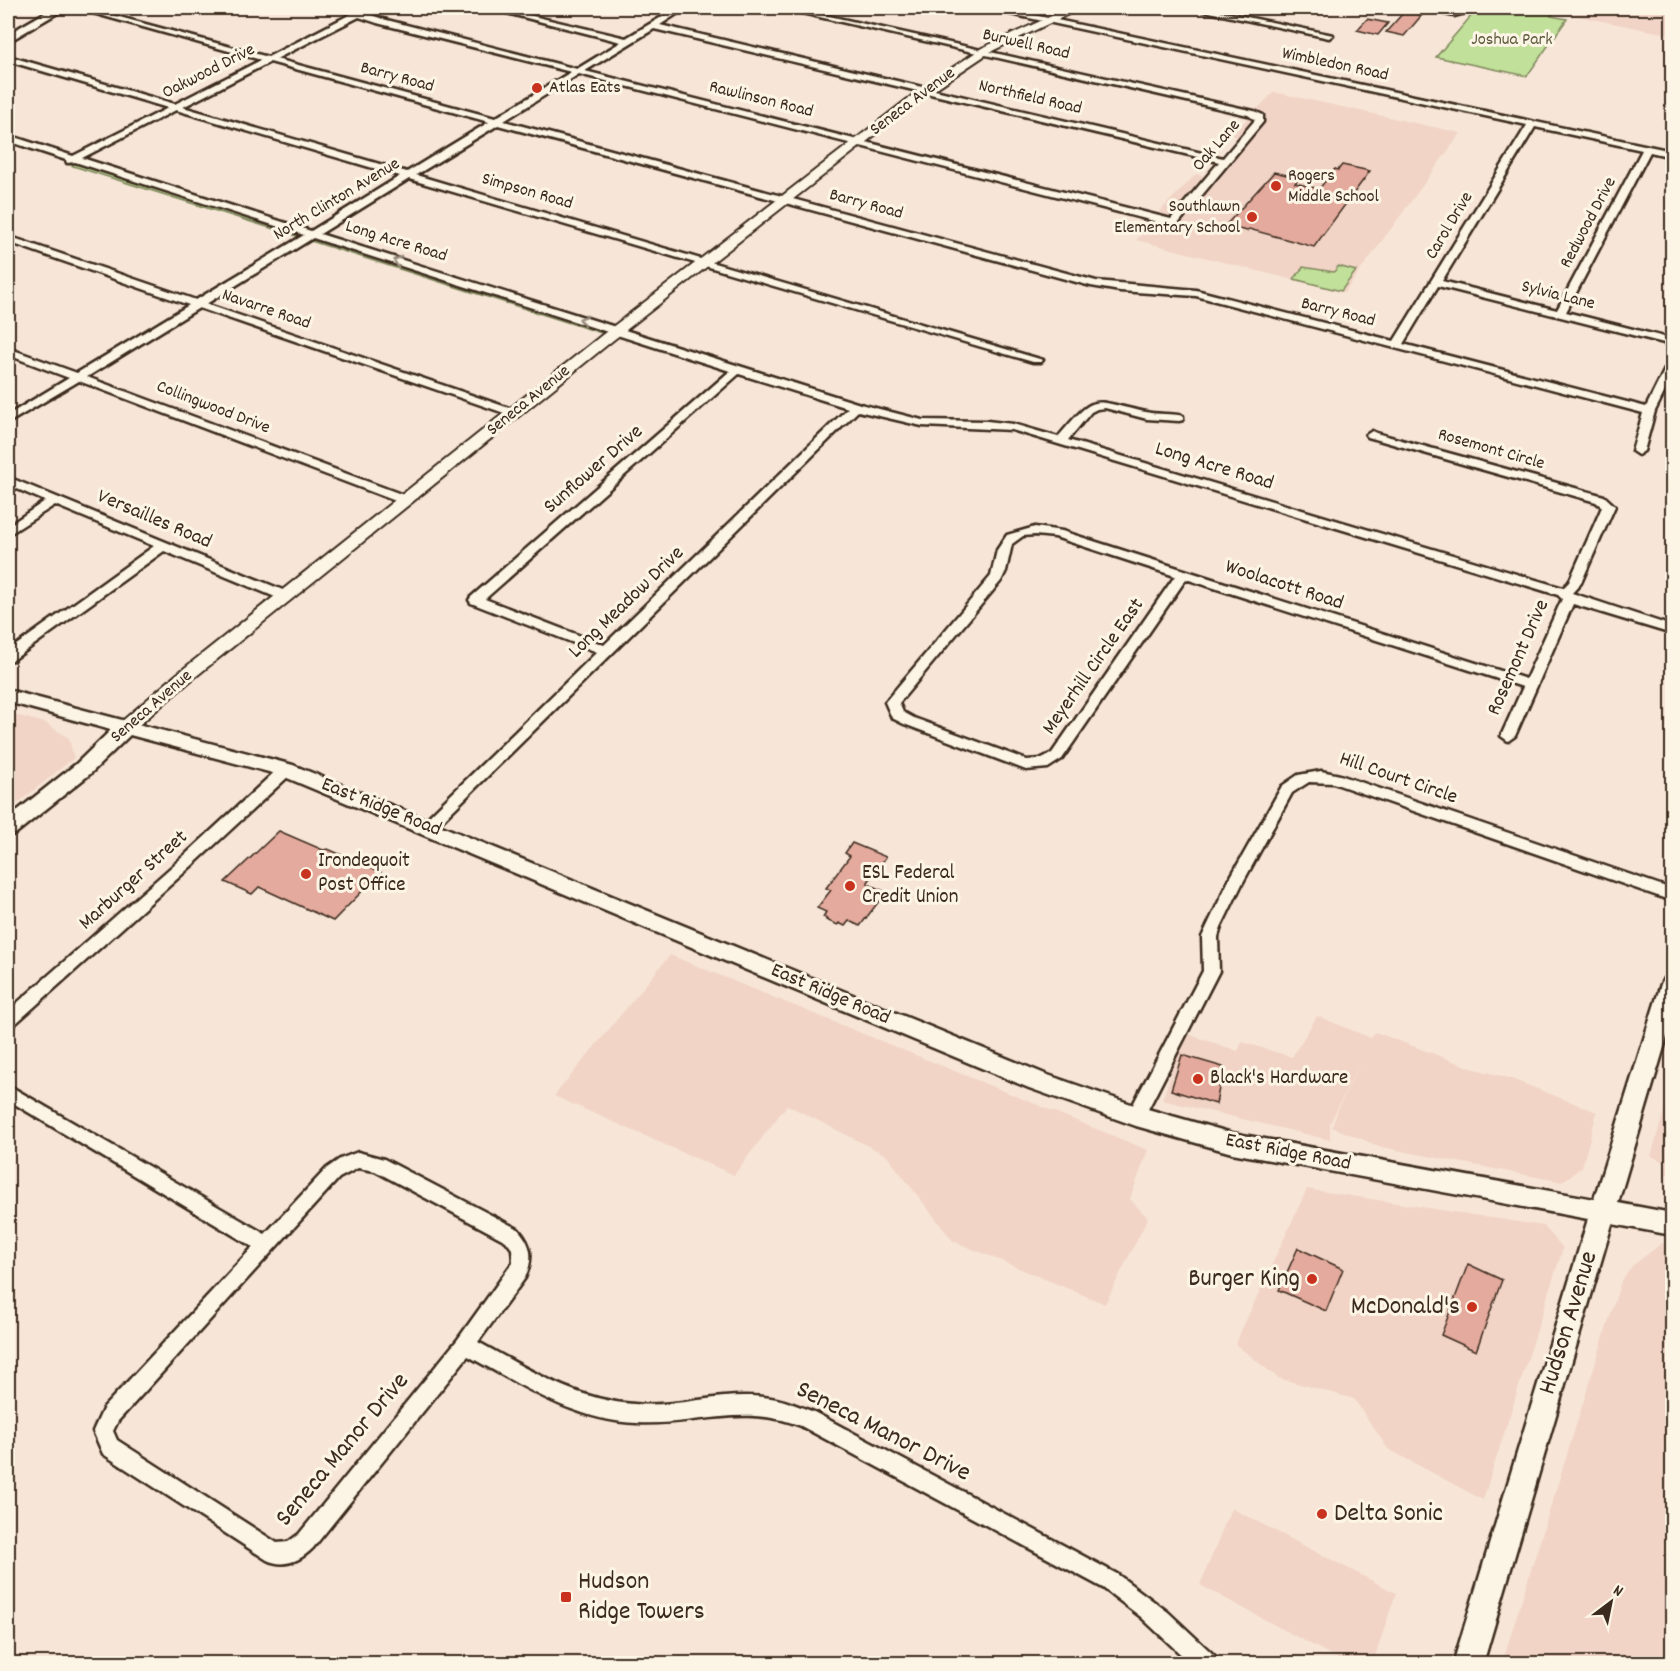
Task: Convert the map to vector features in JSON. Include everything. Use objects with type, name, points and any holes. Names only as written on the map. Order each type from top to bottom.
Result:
[{"type":"main road","points":[[8,39],[60,8]]},
{"type":"main road","name":"East Ridge Road","points":[[8,696],[285,770],[428,827],[1037,1081],[1136,1116],[1252,1147],[1672,1224]]},
{"type":"main road","name":"Seneca Avenue","points":[[8,829],[77,774],[126,727]]},
{"type":"main road","name":"Hudson Avenue","points":[[1467,1664],[1672,984]]},
{"type":"street","name":"Barry Road","points":[[79,8],[1095,284],[1114,288],[1186,291],[1649,411]]},
{"type":"street","name":"Rawlinson Road","points":[[341,8],[1173,223]]},
{"type":"street","name":"Oakwood Drive","points":[[62,165],[370,8]]},
{"type":"street","points":[[491,8],[627,41]]},
{"type":"street","name":"North Clinton Avenue","points":[[8,420],[682,8]]},
{"type":"street","name":"Burwell Road","points":[[784,8],[1240,110],[1260,117]]},
{"type":"street","name":"Wimbledon Road","points":[[992,8],[1672,153]]},
{"type":"street","name":"Seneca Avenue","points":[[126,727],[183,678],[612,334],[926,90],[983,52],[1047,19],[1076,8]]},
{"type":"street","points":[[1194,8],[1329,35]]},
{"type":"street","points":[[1422,8],[1454,14],[1461,13],[1459,10],[1448,8]]},
{"type":"street","name":"Northfield Road","points":[[652,26],[1225,161]]},
{"type":"street","name":"Simpson Road","points":[[8,58],[1037,360]]},
{"type":"street","name":"Oak Lane","points":[[1173,223],[1259,123],[1260,117]]},
{"type":"street","name":"Carol Drive","points":[[1396,345],[1532,124]]},
{"type":"street","name":"Long Acre Road","points":[[8,138],[312,234],[612,334]]},
{"type":"street","name":"Long Acre Road","points":[[8,148],[301,241],[612,334],[738,369],[856,407],[922,423],[1000,425],[1061,441],[1566,595],[1672,630]]},
{"type":"street","name":"Redwood Drive","points":[[1560,313],[1648,148]]},
{"type":"street","name":"Navarre Road","points":[[8,239],[514,413]]},
{"type":"street","name":"Sylvia Lane","points":[[1435,282],[1672,342]]},
{"type":"street","name":"Collingwood Drive","points":[[8,351],[405,500]]},
{"type":"street","points":[[1638,451],[1649,411],[1672,367]]},
{"type":"street","name":"Sunflower Drive","points":[[606,651],[476,600],[738,369]]},
{"type":"street","points":[[1061,441],[1087,410],[1094,406],[1105,405],[1147,417],[1179,418]]},
{"type":"street","name":"Long Meadow Drive","points":[[428,827],[856,407]]},
{"type":"street","name":"Rosemont Circle","points":[[1372,435],[1600,499]]},
{"type":"street","name":"Versailles Road","points":[[8,481],[285,596]]},
{"type":"street","name":"Rosemont Drive","points":[[1508,736],[1531,685],[1566,595],[1575,583],[1609,506],[1600,499]]},
{"type":"street","points":[[8,531],[55,500]]},
{"type":"street","name":"Woolacott Road","points":[[1026,765],[909,722],[897,714],[892,702],[996,578],[1002,569],[1002,555],[1006,543],[1025,532],[1041,530],[1059,534],[1531,685]]},
{"type":"street","points":[[8,657],[164,545]]},
{"type":"street","name":"Meyerhill Circle East","points":[[1026,765],[1043,764],[1058,756],[1184,574]]},
{"type":"street","name":"Marburger Street","points":[[8,1020],[191,858],[285,770]]},
{"type":"street","name":"Hill Court Circle","points":[[1136,1116],[1211,971],[1210,937],[1234,884],[1294,781],[1304,777],[1335,778],[1672,895]]},
{"type":"street","points":[[8,1092],[267,1245]]},
{"type":"street","name":"Seneca Manor Drive","points":[[358,1160],[378,1164],[512,1235],[520,1244],[523,1259],[518,1272],[465,1345],[306,1541],[292,1552],[274,1552],[110,1447],[103,1431],[111,1414],[267,1245],[339,1168],[358,1160]]},
{"type":"street","name":"Seneca Manor Drive","points":[[465,1345],[560,1395],[604,1411],[649,1414],[736,1406],[765,1406],[807,1419],[1110,1581],[1139,1600],[1207,1664]]},
{"type":"shaded area","points":[[1559,8],[1672,8],[1672,35],[1556,12]]},
{"type":"shaded area","points":[[1274,92],[1461,133],[1344,293],[1136,240],[1161,216],[1159,212],[1196,174],[1216,179],[1250,140],[1231,135]]},
{"type":"shaded area","points":[[8,713],[45,723],[69,738],[74,758],[8,811]]},
{"type":"shaded area","points":[[670,955],[1148,1150],[1130,1199],[1148,1218],[1105,1304],[953,1241],[886,1155],[787,1105],[734,1175],[554,1096]]},
{"type":"shaded area","points":[[1317,1016],[1371,1038],[1375,1032],[1472,1068],[1509,1078],[1597,1112],[1582,1167],[1562,1182],[1381,1147],[1332,1127],[1361,1061],[1330,1123],[1330,1140],[1162,1100],[1185,1033],[1238,1051],[1242,1042],[1292,1057]]},
{"type":"shaded area","points":[[1672,1084],[1672,1176],[1664,1173],[1666,1163],[1651,1156]]},
{"type":"shaded area","points":[[1307,1189],[1544,1226],[1563,1248],[1483,1500],[1388,1449],[1354,1399],[1278,1378],[1235,1344]]},
{"type":"shaded area","points":[[1662,1243],[1672,1246],[1672,1663],[1502,1663],[1621,1281],[1632,1266]]},
{"type":"shaded area","points":[[1231,1508],[1396,1593],[1373,1663],[1346,1663],[1200,1585]]},
{"type":"green space","name":"Joshua Park","points":[[1478,8],[1556,8],[1551,16],[1567,19],[1527,76],[1436,57]]},
{"type":"green space","points":[[75,162],[302,235],[296,236],[70,165]]},
{"type":"green space","points":[[317,238],[606,332],[601,333],[311,241]]},
{"type":"green space","points":[[1338,266],[1356,271],[1341,291],[1294,279],[1303,267],[1334,272]]},
{"type":"building","points":[[1404,12],[1422,15],[1404,36],[1386,32]]},
{"type":"building","points":[[1367,19],[1388,23],[1378,35],[1357,30]]},
{"type":"building","points":[[1342,165],[1370,171],[1314,247],[1249,229],[1247,231],[1225,226],[1274,172],[1300,178],[1295,183],[1319,189],[1335,169],[1338,170]]},
{"type":"building","name":"Irondequoit Post Office","points":[[279,831],[381,872],[333,921],[259,887],[252,894],[225,882]]},
{"type":"building","name":"ESL Federal Credit Union","points":[[852,843],[886,857],[868,884],[886,892],[860,926],[849,921],[845,926],[826,920],[823,917],[826,912],[817,908],[831,890],[826,888],[850,856],[845,853]]},
{"type":"building","name":"Black's Hardware","points":[[1182,1055],[1223,1067],[1216,1104],[1171,1090]]},
{"type":"building","name":"Burger King","points":[[1298,1248],[1343,1269],[1326,1311],[1279,1290]]},
{"type":"building","name":"McDonald's","points":[[1468,1264],[1502,1280],[1476,1351],[1441,1335]]},
{"type":"place","name":"Atlas Eats","points":[[537,88]]},
{"type":"place","name":"Rogers Middle School","points":[[1276,186]]},
{"type":"place","name":"Southlawn Elementary School","points":[[1252,217]]},
{"type":"place","name":"Irondequoit Post Office","points":[[306,874]]},
{"type":"place","name":"ESL Federal Credit Union","points":[[850,886]]},
{"type":"place","name":"Black's Hardware","points":[[1198,1079]]},
{"type":"place","name":"Burger King","points":[[1312,1279]]},
{"type":"place","name":"McDonald's","points":[[1472,1307]]},
{"type":"place","name":"Delta Sonic","points":[[1322,1514]]},
{"type":"place","name":"Hudson Ridge Towers","points":[[566,1597]]}]
